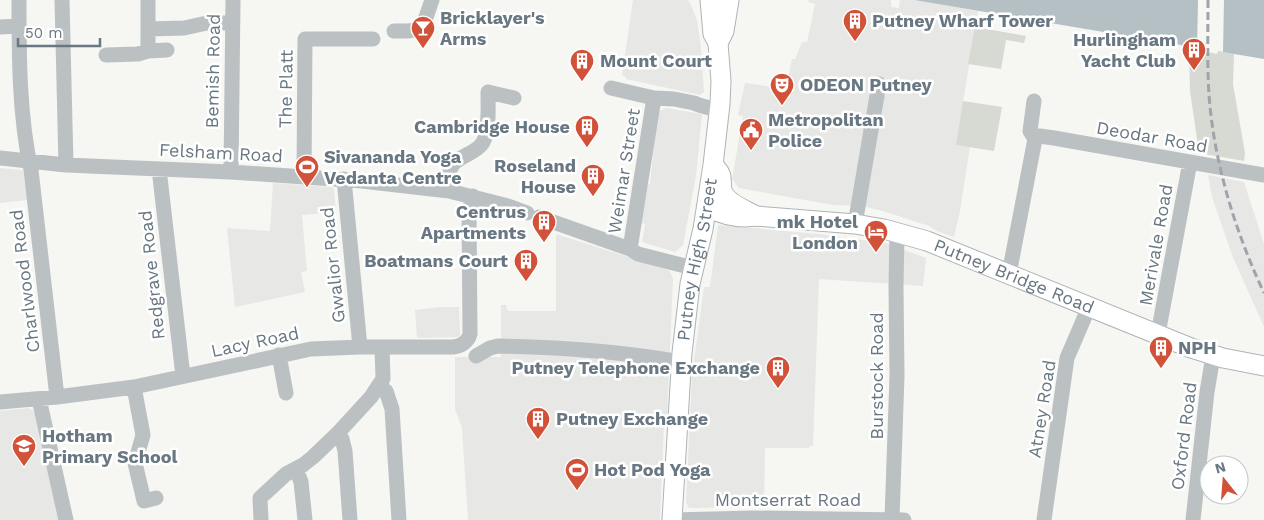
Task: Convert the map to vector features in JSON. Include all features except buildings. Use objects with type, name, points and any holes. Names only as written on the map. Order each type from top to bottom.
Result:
[{"type":"main road","points":[[710,0],[713,34],[718,43]]},
{"type":"main road","name":"Putney High Street","points":[[672,520],[681,362],[693,268],[701,238],[714,165],[721,81],[718,43],[724,30],[729,0]]},
{"type":"main road","name":"Putney Bridge Road","points":[[714,165],[722,174],[722,191],[726,198],[756,216]]},
{"type":"main road","name":"Putney Bridge Road","points":[[707,207],[735,217],[756,216],[855,224],[927,241],[1213,356],[1264,366]]},
{"type":"street","name":"Charlwood Road","points":[[19,0],[22,88],[28,161],[31,170],[57,397]]},
{"type":"street","points":[[62,0],[66,165]]},
{"type":"street","points":[[148,0],[148,51]]},
{"type":"street","name":"Bemish Road","points":[[231,172],[233,0]]},
{"type":"street","points":[[394,31],[415,31],[424,24],[432,0]]},
{"type":"street","points":[[148,29],[184,28],[207,23],[233,23]]},
{"type":"street","points":[[0,27],[19,26]]},
{"type":"street","name":"The Platt","points":[[304,176],[305,39],[373,39]]},
{"type":"street","points":[[106,55],[138,54],[148,51],[167,50]]},
{"type":"street","points":[[855,224],[879,84]]},
{"type":"street","name":"Weimar Street","points":[[611,88],[654,98],[694,102],[699,106],[720,110]]},
{"type":"street","points":[[449,191],[450,168],[454,162],[470,154],[482,144],[487,128],[488,92],[514,98]]},
{"type":"street","name":"Weimar Street","points":[[630,249],[654,98]]},
{"type":"street","points":[[1009,274],[1035,139],[1030,131],[1034,101]]},
{"type":"street","name":"Deodar Road","points":[[1035,139],[1040,136],[1054,138],[1264,175]]},
{"type":"street","name":"Felsham Road","points":[[0,158],[66,165],[304,176],[449,191],[508,206],[630,249],[638,254],[693,268]]},
{"type":"street","name":"Merivale Road","points":[[1158,334],[1190,162]]},
{"type":"street","name":"Redgrave Road","points":[[159,169],[183,376]]},
{"type":"street","name":"Gwalior Road","points":[[344,180],[360,347]]},
{"type":"street","name":"Lacy Road","points":[[0,402],[134,387],[311,349],[453,347],[463,344],[470,334],[469,212],[473,196]]},
{"type":"street","name":"Burstock Road","points":[[898,233],[896,287],[898,519]]},
{"type":"street","name":"Atney Road","points":[[1044,520],[1067,358],[1089,307]]},
{"type":"street","points":[[476,356],[498,346],[568,347],[681,362]]},
{"type":"street","points":[[261,520],[260,498],[337,434],[372,397],[383,379],[382,347]]},
{"type":"street","points":[[279,355],[286,393]]},
{"type":"street","name":"Oxford Road","points":[[1193,520],[1207,392],[1213,356]]},
{"type":"street","points":[[378,386],[386,391],[392,408],[399,520]]},
{"type":"street","points":[[134,387],[143,435],[135,463],[144,501],[156,498]]},
{"type":"street","points":[[39,399],[66,520]]},
{"type":"street","points":[[337,434],[342,439],[345,451],[350,520]]},
{"type":"street","points":[[291,472],[301,482],[305,520]]},
{"type":"street","name":"Montserrat Road","points":[[672,520],[754,518],[898,519]]},
{"type":"shaded area","points":[[633,0],[688,0],[697,20],[701,48],[704,92],[700,95],[626,79],[622,75]]},
{"type":"shaded area","points":[[809,0],[891,0],[891,7],[899,8],[900,0],[914,0],[978,11],[956,145],[970,147],[954,237],[929,226],[886,212],[863,206],[833,205],[739,188],[732,179],[743,116],[738,115],[745,83],[786,89],[792,59],[795,59],[802,42],[807,42],[815,4],[808,2]]},
{"type":"shaded area","points":[[914,0],[1264,0],[1264,59]]},
{"type":"shaded area","points":[[975,27],[1026,36],[1024,43],[1006,40],[1001,69],[968,64]]},
{"type":"shaded area","points":[[1189,47],[1234,54],[1233,84],[1245,153],[1244,161],[1199,153],[1190,91]]},
{"type":"shaded area","points":[[963,101],[1002,107],[994,151],[956,145]]},
{"type":"shaded area","points":[[666,108],[702,114],[696,176],[683,245],[675,252],[642,242],[645,224],[641,223],[648,184],[650,184],[657,112]]},
{"type":"shaded area","points":[[0,168],[23,170],[27,200],[0,203]]},
{"type":"shaded area","points":[[1208,175],[1244,182],[1264,244],[1264,327],[1232,255],[1212,197]]},
{"type":"shaded area","points":[[273,183],[331,187],[334,189],[336,212],[302,215],[307,271],[301,272],[305,292],[235,307],[227,228],[270,231]]},
{"type":"shaded area","points":[[718,225],[819,234],[886,243],[926,258],[923,286],[819,279],[813,446],[809,446],[809,448],[765,448],[764,507],[689,508],[686,502],[692,375],[704,287],[710,287]]},
{"type":"shaded area","points":[[556,234],[669,270],[673,278],[667,418],[664,423],[660,520],[468,520],[462,428],[455,409],[455,357],[501,357],[501,305],[506,305],[508,311],[556,311]]},
{"type":"shaded area","points":[[459,307],[460,335],[458,337],[417,338],[415,310]]},
{"type":"shaded area","name":"Hotham Primary School","points":[[28,408],[33,410],[35,414],[60,520],[0,520],[0,411]]},
{"type":"pier","points":[[1198,0],[1224,0],[1223,52],[1218,51],[1217,54],[1197,48]]},
{"type":"railway","points":[[1208,0],[1208,83],[1216,146],[1235,221],[1264,293]]},
{"type":"place","name":"Putney Wharf Tower","points":[[855,42]]},
{"type":"place","name":"Bricklayer's Arms","points":[[423,49]]},
{"type":"place","name":"Hurlingham Yacht Club","points":[[1194,71]]},
{"type":"place","name":"Mount Court","points":[[582,82]]},
{"type":"place","name":"ODEON Putney","points":[[782,106]]},
{"type":"place","name":"Cambridge House","points":[[587,148]]},
{"type":"place","name":"Metropolitan Police","points":[[751,151]]},
{"type":"place","name":"Sivananda Yoga Vedanta Centre","points":[[307,188]]},
{"type":"place","name":"Roseland House","points":[[593,197]]},
{"type":"place","name":"Centrus Apartments","points":[[544,243]]},
{"type":"place","name":"mk Hotel London","points":[[876,253]]},
{"type":"place","name":"Boatmans Court","points":[[526,282]]},
{"type":"place","name":"NPH","points":[[1161,369]]},
{"type":"place","name":"Putney Telephone Exchange","points":[[778,389]]},
{"type":"place","name":"Putney Exchange","points":[[538,440]]},
{"type":"place","name":"Hotham Primary School","points":[[24,467]]},
{"type":"place","name":"Hot Pod Yoga","points":[[577,491]]}]
